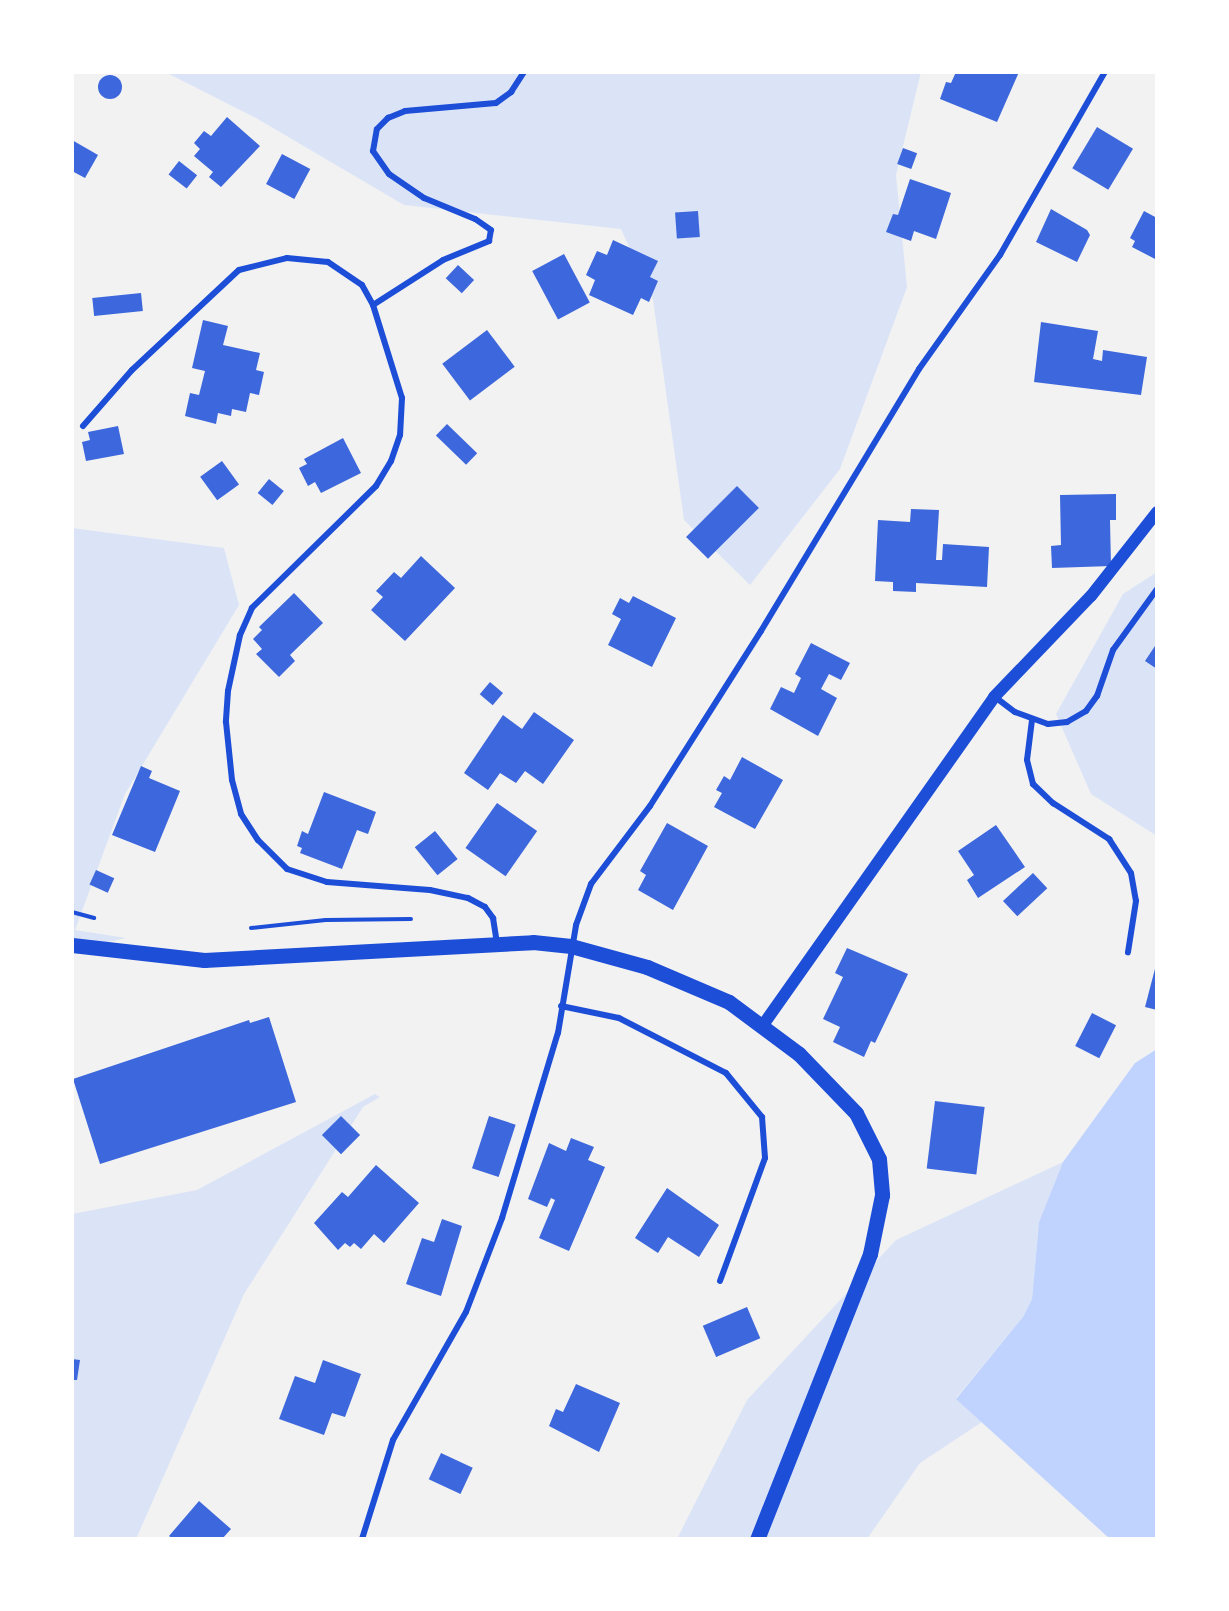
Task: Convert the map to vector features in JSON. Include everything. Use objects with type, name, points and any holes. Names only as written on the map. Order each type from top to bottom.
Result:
[{"type":"main road","points":[[763,1024],[994,697],[1091,596],[1157,512]]},
{"type":"main road","points":[[72,945],[204,960],[533,942],[571,946],[647,967],[729,1002],[763,1024],[799,1054],[856,1113],[879,1159],[882,1195],[870,1254],[757,1539]]},
{"type":"street","points":[[373,305],[443,260],[489,241],[491,230],[475,219],[424,198],[389,174],[373,151],[377,129],[388,118],[405,111],[496,103],[511,92],[524,72]]},
{"type":"street","points":[[362,1539],[393,1440],[466,1312],[502,1218],[558,1033],[571,946],[591,884],[650,806],[749,650],[919,369],[1000,255],[1105,72]]},
{"type":"street","points":[[83,426],[132,370],[239,270],[287,258],[328,262],[346,271],[362,285],[373,305],[402,398],[399,435],[391,460],[376,486],[252,608],[240,635],[228,691],[225,722],[232,780],[241,814],[258,840],[287,869],[327,882],[430,890],[468,898],[485,907],[493,918],[498,945]]},
{"type":"street","points":[[994,697],[1032,720],[1048,724],[1068,722],[1086,711],[1097,696],[1113,650],[1157,590]]},
{"type":"street","points":[[1032,720],[1027,760],[1032,784],[1053,803],[1109,839],[1131,873],[1136,901],[1128,952]]},
{"type":"street","points":[[561,1006],[619,1018],[726,1073],[762,1117],[765,1158],[720,1281]]},
{"type":"path","points":[[72,912],[100,920]]},
{"type":"path","points":[[246,928],[326,920],[422,919]]},
{"type":"shaded area","points":[[165,72],[921,72],[896,175],[907,287],[840,469],[750,585],[684,520],[653,300],[621,229],[404,205],[256,118]]},
{"type":"shaded area","points":[[72,528],[224,548],[239,605],[125,794],[75,930],[126,938],[72,950]]},
{"type":"shaded area","points":[[1157,572],[1157,836],[1091,794],[1056,714],[1123,594]]},
{"type":"shaded area","points":[[375,1094],[380,1097],[363,1107],[244,1294],[136,1539],[72,1539],[72,1214],[197,1190]]},
{"type":"shaded area","points":[[1063,1162],[1039,1222],[1032,1299],[1023,1317],[956,1398],[982,1422],[920,1463],[867,1539],[677,1539],[747,1400],[896,1240]]},
{"type":"water","points":[[1157,1049],[1157,1539],[1110,1539],[956,1399],[1023,1317],[1032,1299],[1039,1222],[1063,1162],[1135,1063]]},
{"type":"building","points":[[956,72],[1019,72],[997,122],[940,99],[946,82],[951,83]]},
{"type":"building","points":[[110,75],[115,76],[121,82],[121,92],[115,98],[110,99],[105,98],[99,92],[98,87],[99,82],[105,76]]},
{"type":"building","points":[[227,117],[260,146],[221,187],[209,177],[213,172],[194,156],[200,149],[194,143],[204,131],[211,136]]},
{"type":"building","points":[[1097,127],[1133,149],[1108,190],[1072,168]]},
{"type":"building","points":[[72,140],[98,155],[85,178],[72,171]]},
{"type":"building","points":[[903,148],[917,153],[911,169],[897,164]]},
{"type":"building","points":[[282,154],[310,169],[294,199],[266,184]]},
{"type":"building","points":[[179,161],[197,175],[187,189],[169,174]]},
{"type":"building","points":[[910,179],[951,193],[936,239],[914,231],[911,241],[886,232],[893,214],[898,215]]},
{"type":"building","points":[[1051,209],[1087,230],[1090,235],[1077,262],[1036,242]]},
{"type":"building","points":[[698,211],[700,237],[677,239],[675,213]]},
{"type":"building","points":[[1144,211],[1157,218],[1157,260],[1132,247],[1135,241],[1130,238]]},
{"type":"building","points":[[613,240],[658,261],[650,277],[658,281],[649,302],[641,298],[633,315],[589,295],[595,280],[586,275],[597,251],[607,255]]},
{"type":"building","points":[[564,254],[590,303],[558,319],[532,271]]},
{"type":"building","points":[[458,265],[474,280],[462,293],[446,278]]},
{"type":"building","points":[[141,293],[143,311],[94,316],[92,298]]},
{"type":"building","points":[[203,320],[228,326],[223,345],[260,353],[256,370],[264,372],[259,395],[250,393],[246,412],[232,409],[231,416],[218,413],[216,424],[185,416],[190,393],[199,395],[205,371],[192,368]]},
{"type":"building","points":[[1041,322],[1098,331],[1093,359],[1102,361],[1103,350],[1147,357],[1141,395],[1034,382]]},
{"type":"building","points":[[487,330],[515,367],[470,400],[442,364]]},
{"type":"building","points":[[447,424],[477,453],[466,465],[436,436]]},
{"type":"building","points":[[118,426],[124,454],[86,461],[82,442],[90,440],[88,432]]},
{"type":"building","points":[[343,438],[361,473],[321,493],[315,482],[308,486],[299,468],[307,464],[304,459]]},
{"type":"building","points":[[222,461],[239,484],[217,500],[200,477]]},
{"type":"building","points":[[269,479],[284,491],[272,505],[258,493]]},
{"type":"building","points":[[737,486],[759,508],[708,559],[686,537]]},
{"type":"building","points":[[1116,494],[1116,520],[1110,520],[1111,566],[1052,568],[1051,546],[1061,545],[1060,495]]},
{"type":"building","points":[[911,509],[939,510],[936,560],[942,560],[943,544],[989,547],[987,587],[916,583],[916,592],[893,591],[893,582],[875,581],[878,520],[910,522]]},
{"type":"building","points":[[421,556],[455,588],[405,641],[371,610],[383,597],[376,591],[394,572],[401,578]]},
{"type":"building","points":[[294,593],[323,623],[290,655],[295,661],[279,677],[256,654],[262,649],[253,639],[262,630],[259,627]]},
{"type":"building","points":[[633,596],[676,618],[652,667],[608,645],[621,619],[612,614],[620,598],[629,603]]},
{"type":"building","points":[[811,643],[850,663],[841,680],[829,674],[821,689],[837,698],[818,736],[770,709],[781,687],[794,693],[801,678],[795,674]]},
{"type":"building","points":[[1157,643],[1157,669],[1145,661]]},
{"type":"building","points":[[490,682],[503,693],[493,705],[480,694]]},
{"type":"building","points":[[534,712],[574,740],[543,784],[525,771],[516,783],[500,773],[488,790],[464,773],[503,715],[522,729]]},
{"type":"building","points":[[742,757],[783,780],[755,829],[714,807],[722,793],[716,790],[724,776],[730,780]]},
{"type":"building","points":[[141,766],[152,771],[149,778],[180,791],[155,852],[112,835]]},
{"type":"building","points":[[324,792],[376,812],[368,834],[357,830],[342,869],[300,853],[302,848],[297,846],[302,831],[308,834]]},
{"type":"building","points":[[497,803],[537,831],[506,876],[465,848]]},
{"type":"building","points":[[667,823],[708,846],[673,910],[638,890],[646,875],[640,871]]},
{"type":"building","points":[[996,825],[1025,867],[978,898],[967,880],[974,875],[958,851]]},
{"type":"building","points":[[435,831],[458,859],[437,875],[415,847]]},
{"type":"building","points":[[96,870],[114,878],[108,893],[89,885]]},
{"type":"building","points":[[1033,873],[1047,888],[1017,916],[1003,901]]},
{"type":"building","points":[[847,948],[908,974],[875,1043],[871,1041],[864,1057],[833,1042],[840,1027],[823,1019],[843,977],[835,973]]},
{"type":"building","points":[[1157,965],[1157,1010],[1145,1007]]},
{"type":"building","points":[[1092,1013],[1116,1025],[1099,1058],[1075,1046]]},
{"type":"building","points":[[269,1017],[296,1102],[100,1164],[73,1079],[249,1020],[250,1023]]},
{"type":"building","points":[[935,1101],[985,1107],[976,1175],[927,1168]]},
{"type":"building","points":[[341,1116],[360,1135],[341,1154],[322,1135]]},
{"type":"building","points":[[489,1116],[516,1125],[499,1177],[472,1168]]},
{"type":"building","points":[[571,1138],[594,1147],[588,1160],[605,1167],[569,1251],[539,1238],[555,1200],[551,1198],[547,1207],[528,1199],[549,1143],[566,1151]]},
{"type":"building","points":[[376,1165],[419,1203],[384,1243],[374,1234],[361,1249],[354,1243],[350,1247],[345,1243],[338,1250],[314,1223],[342,1192],[348,1197]]},
{"type":"building","points":[[667,1188],[719,1225],[699,1257],[668,1237],[658,1253],[635,1238]]},
{"type":"building","points":[[442,1219],[462,1226],[441,1296],[406,1284],[422,1238],[434,1242]]},
{"type":"building","points":[[747,1307],[760,1338],[716,1357],[703,1326]]},
{"type":"building","points":[[72,1359],[80,1360],[77,1380],[72,1380]]},
{"type":"building","points":[[323,1360],[361,1374],[345,1417],[332,1413],[324,1435],[279,1419],[295,1376],[315,1383]]},
{"type":"building","points":[[576,1384],[620,1403],[599,1452],[549,1426],[556,1409],[563,1412]]},
{"type":"building","points":[[441,1453],[473,1468],[460,1494],[429,1479]]},
{"type":"building","points":[[199,1501],[231,1529],[222,1539],[173,1539],[169,1536]]}]
